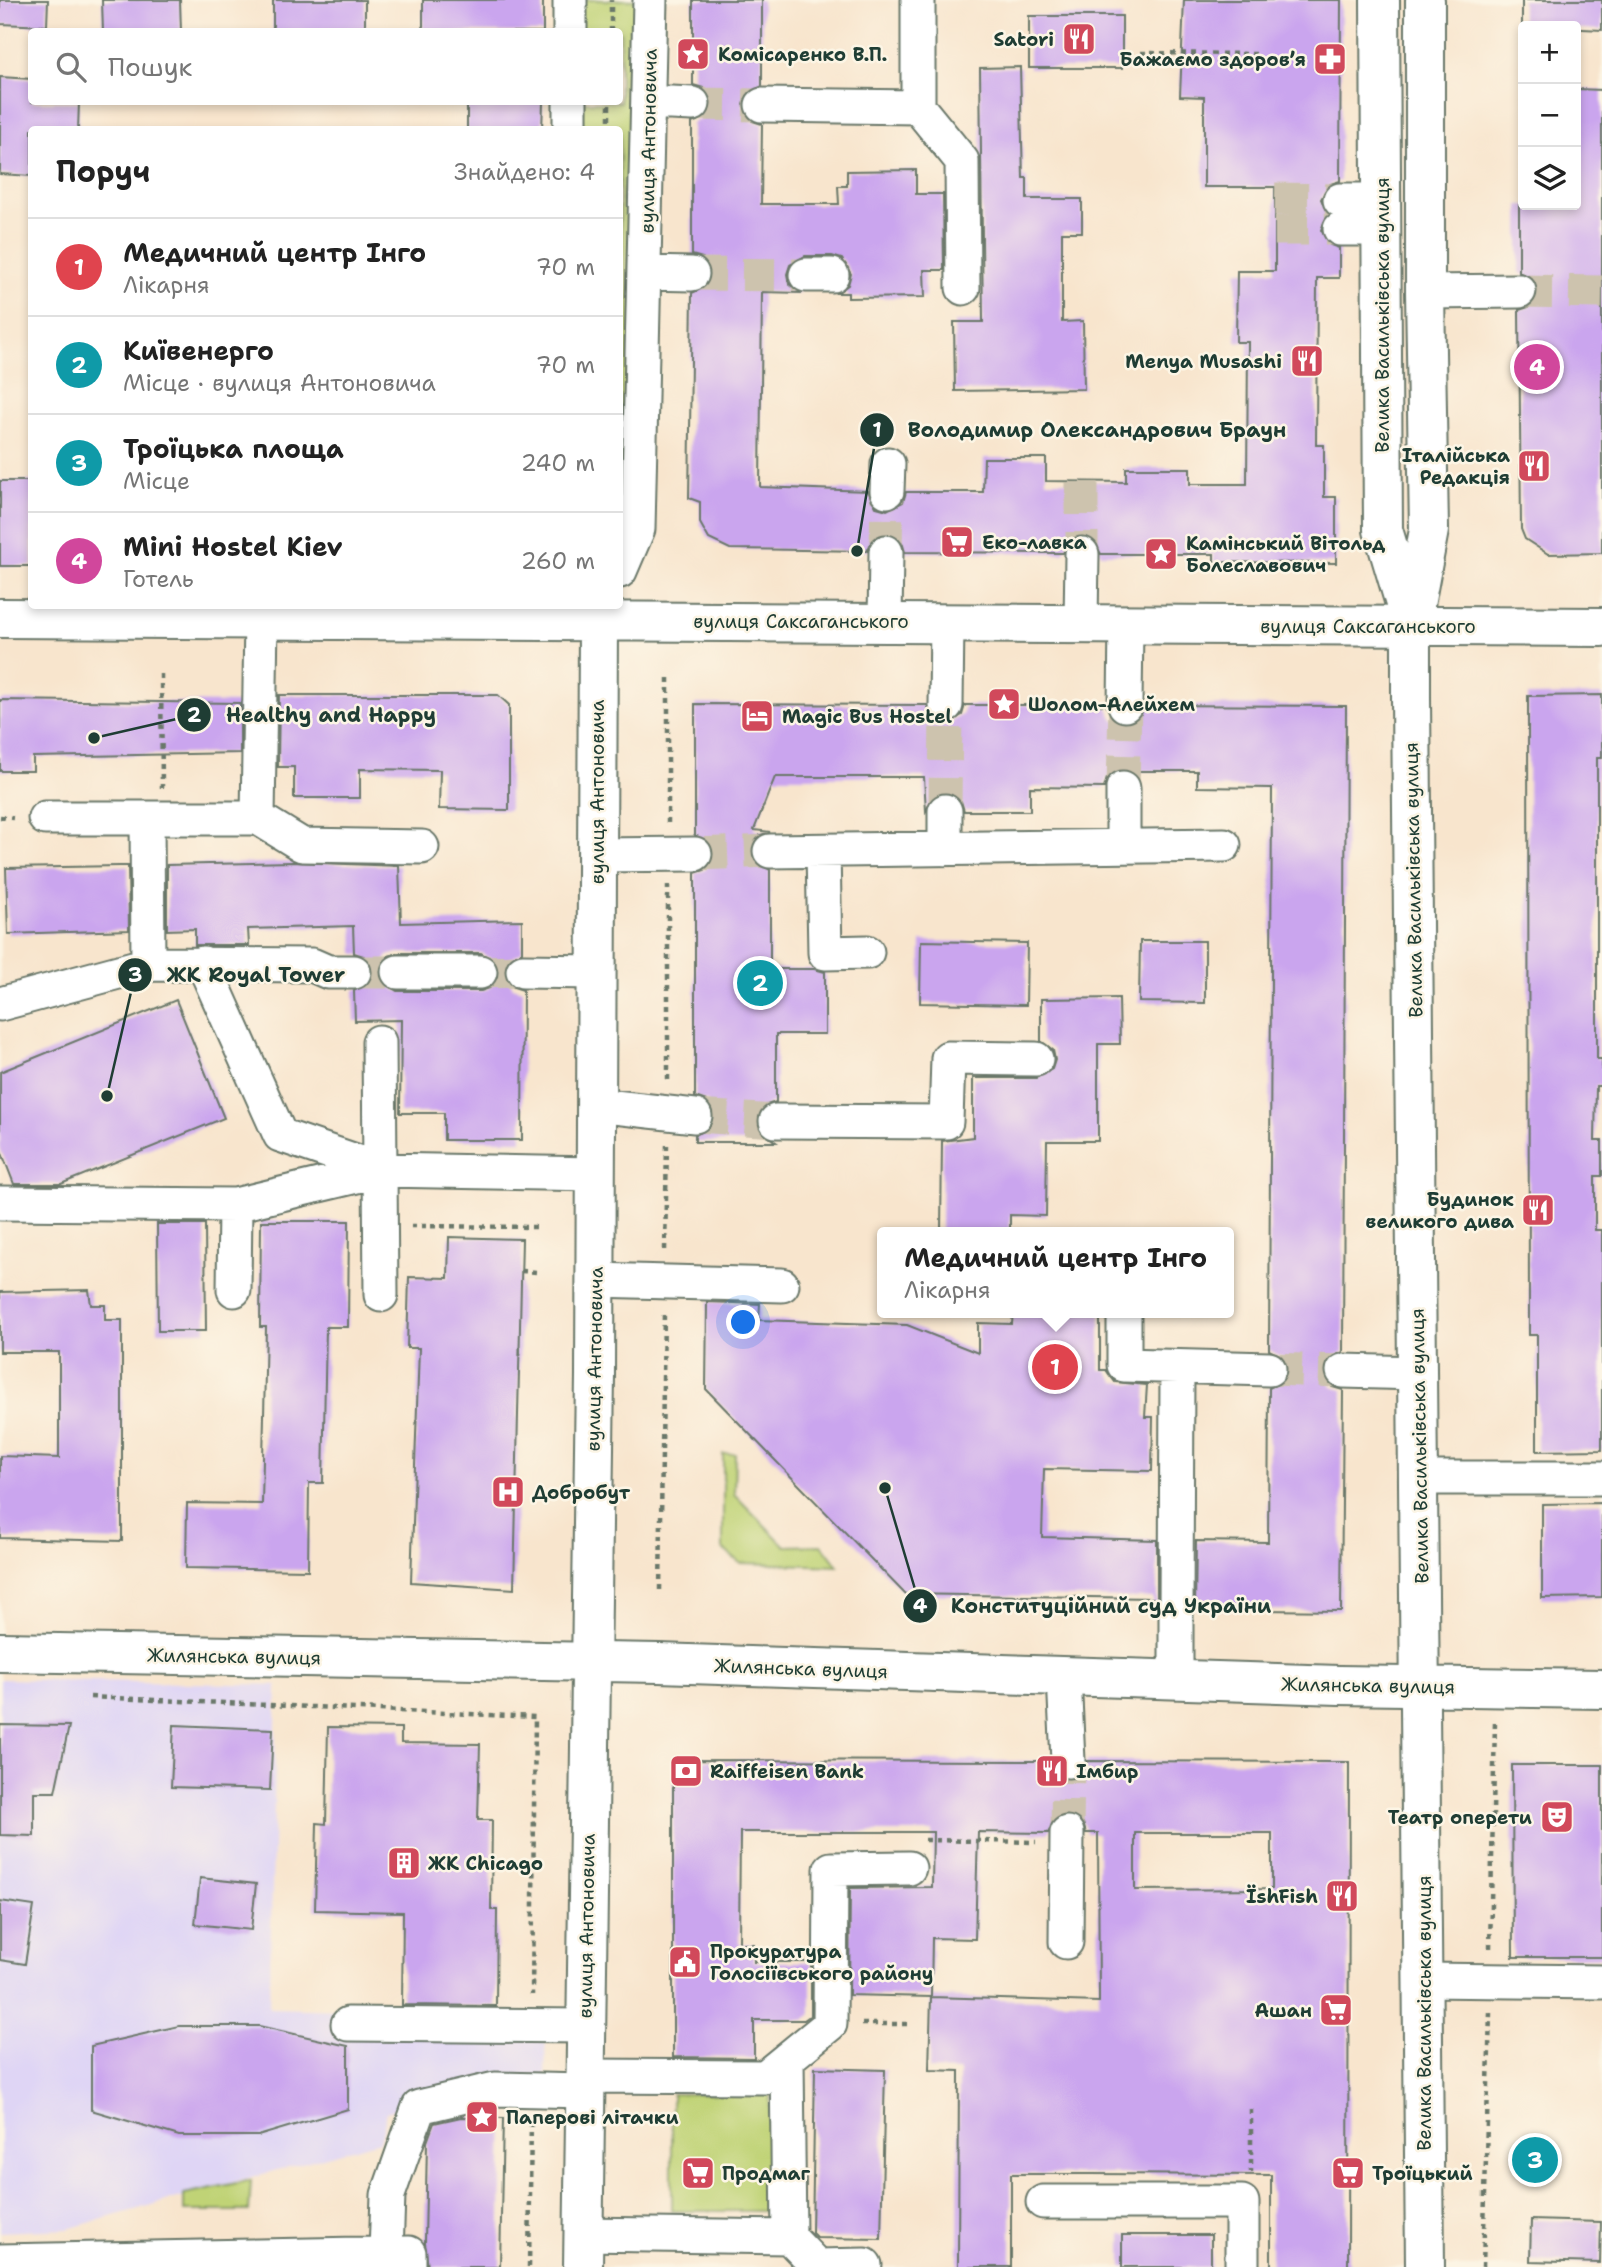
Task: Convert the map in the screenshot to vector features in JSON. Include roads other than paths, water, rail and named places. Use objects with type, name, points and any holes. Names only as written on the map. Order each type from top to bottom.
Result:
[{"type":"main road","name":"Велика Васильківська вулиця","points":[[1380,0],[1383,530],[1412,626]]},
{"type":"main road","name":"Велика Васильківська вулиця","points":[[1425,2267],[1412,626],[1429,530],[1425,292],[1426,0]]},
{"type":"main road","name":"вулиця Саксаганського","points":[[0,618],[86,612],[261,619],[378,612],[598,610],[886,622],[1602,627]]},
{"type":"main road","name":"вулиця Антоновича","points":[[583,2250],[596,1174],[598,610]]},
{"type":"main road","name":"Жилянська вулиця","points":[[0,1652],[590,1662],[1176,1680],[1602,1689]]},
{"type":"street","points":[[570,0],[570,28]]},
{"type":"street","name":"вулиця Антоновича","points":[[623,564],[638,529],[650,0]]},
{"type":"street","points":[[918,0],[918,107],[962,161],[963,288]]},
{"type":"street","points":[[649,102],[692,104]]},
{"type":"street","points":[[570,105],[570,126]]},
{"type":"street","points":[[762,106],[918,107]]},
{"type":"street","points":[[1339,214],[1381,214]]},
{"type":"street","points":[[645,273],[692,274]]},
{"type":"street","points":[[1425,292],[1519,291]]},
{"type":"street","points":[[886,622],[887,552]]},
{"type":"street","points":[[1081,623],[1082,554]]},
{"type":"street","points":[[258,818],[261,619]]},
{"type":"street","points":[[946,705],[947,622]]},
{"type":"street","points":[[1125,705],[1126,624]]},
{"type":"street","points":[[1123,788],[1123,846]]},
{"type":"street","points":[[945,811],[945,849]]},
{"type":"street","points":[[44,818],[258,818],[302,845],[422,847]]},
{"type":"street","points":[[147,818],[148,964]]},
{"type":"street","points":[[770,851],[1224,845]]},
{"type":"street","points":[[823,851],[825,953],[867,952]]},
{"type":"street","points":[[597,855],[695,854]]},
{"type":"street","points":[[203,963],[280,1135],[382,1170]]},
{"type":"street","points":[[0,1004],[148,964],[312,965],[328,972],[354,972]]},
{"type":"street","points":[[523,971],[597,972]]},
{"type":"street","points":[[398,972],[480,972]]},
{"type":"street","points":[[379,1042],[381,1295]]},
{"type":"street","points":[[776,1121],[946,1122],[948,1058],[1036,1059]]},
{"type":"street","points":[[596,1105],[695,1116]]},
{"type":"street","points":[[0,1203],[235,1205],[382,1170],[596,1174]]},
{"type":"street","points":[[234,1290],[235,1205]]},
{"type":"street","points":[[595,1280],[782,1284]]},
{"type":"street","points":[[1124,1318],[1124,1365],[1269,1369]]},
{"type":"street","points":[[1176,1680],[1177,1367]]},
{"type":"street","points":[[1343,1371],[1418,1373]]},
{"type":"street","points":[[1420,1478],[1602,1478]]},
{"type":"street","points":[[1064,1676],[1068,1761]]},
{"type":"street","points":[[1066,1838],[1066,1941]]},
{"type":"street","points":[[0,2261],[398,2260],[388,2195],[419,2107],[495,2089],[531,2091],[584,2084],[765,2077],[830,2024],[831,1868],[909,1868]]},
{"type":"street","points":[[1424,1980],[1602,1982]]},
{"type":"street","points":[[348,2024],[584,2026]]},
{"type":"street","points":[[788,2060],[789,2237],[818,2267],[865,2265]]},
{"type":"street","points":[[1043,2202],[1242,2202],[1242,2267]]},
{"type":"street","points":[[583,2250],[789,2237]]},
{"type":"tunnel","points":[[693,104],[762,105]]},
{"type":"tunnel","points":[[1275,199],[1340,200]]},
{"type":"tunnel","points":[[1275,229],[1340,229]]},
{"type":"tunnel","points":[[692,274],[806,275]]},
{"type":"tunnel","points":[[1519,291],[1602,292]]},
{"type":"tunnel","points":[[1082,482],[1082,554]]},
{"type":"tunnel","points":[[886,552],[887,491]]},
{"type":"tunnel","points":[[945,811],[946,705]]},
{"type":"tunnel","points":[[1123,788],[1125,705]]},
{"type":"tunnel","points":[[695,854],[770,851]]},
{"type":"tunnel","points":[[480,972],[523,971]]},
{"type":"tunnel","points":[[354,972],[398,972]]},
{"type":"tunnel","points":[[695,1116],[776,1121]]},
{"type":"tunnel","points":[[1269,1369],[1343,1371]]},
{"type":"tunnel","points":[[1067,1833],[1068,1761]]},
{"type":"place","name":"Satori","points":[[1079,39]]},
{"type":"place","name":"Комісаренко В.П.","points":[[693,54]]},
{"type":"place","name":"Бажаємо здоровʼя","points":[[1330,59]]},
{"type":"place","name":"Menya Musashi","points":[[1307,361]]},
{"type":"place","name":"Mini Hostel Kiev","points":[[1537,367]]},
{"type":"place","name":"Італійська Редакція","points":[[1534,466]]},
{"type":"place","name":"Еко-лавка","points":[[957,542]]},
{"type":"place","name":"Володимир Олександрович Браун","points":[[857,551]]},
{"type":"place","name":"Камінський Вітольд Болеславович","points":[[1161,554]]},
{"type":"place","name":"Шолом-Алейхем","points":[[1004,704]]},
{"type":"place","name":"Magic Bus Hostel","points":[[757,716]]},
{"type":"place","name":"Healthy and Happy","points":[[94,738]]},
{"type":"place","name":"Київенерго","points":[[760,983]]},
{"type":"place","name":"ЖК Royal Tower","points":[[107,1096]]},
{"type":"place","name":"Будинок великого дива","points":[[1538,1210]]},
{"type":"place","name":"Медичний центр Інго","points":[[1055,1367]]},
{"type":"place","name":"Конституційний суд України","points":[[885,1488]]},
{"type":"place","name":"Добробут","points":[[508,1492]]},
{"type":"place","name":"Raiffeisen Bank","points":[[686,1771]]},
{"type":"place","name":"Імбир","points":[[1052,1771]]},
{"type":"place","name":"Театр оперети","points":[[1557,1817]]},
{"type":"place","name":"ЖК Chicago","points":[[404,1863]]},
{"type":"place","name":"ÏshFish","points":[[1342,1896]]},
{"type":"place","name":"Прокуратура Голосіївського району","points":[[685,1962]]},
{"type":"place","name":"Ашан","points":[[1336,2010]]},
{"type":"place","name":"Паперові літачки","points":[[482,2117]]},
{"type":"place","name":"Троїцька площа","points":[[1535,2160]]},
{"type":"place","name":"Продмаг","points":[[698,2173]]},
{"type":"place","name":"Троїцький","points":[[1348,2173]]}]
